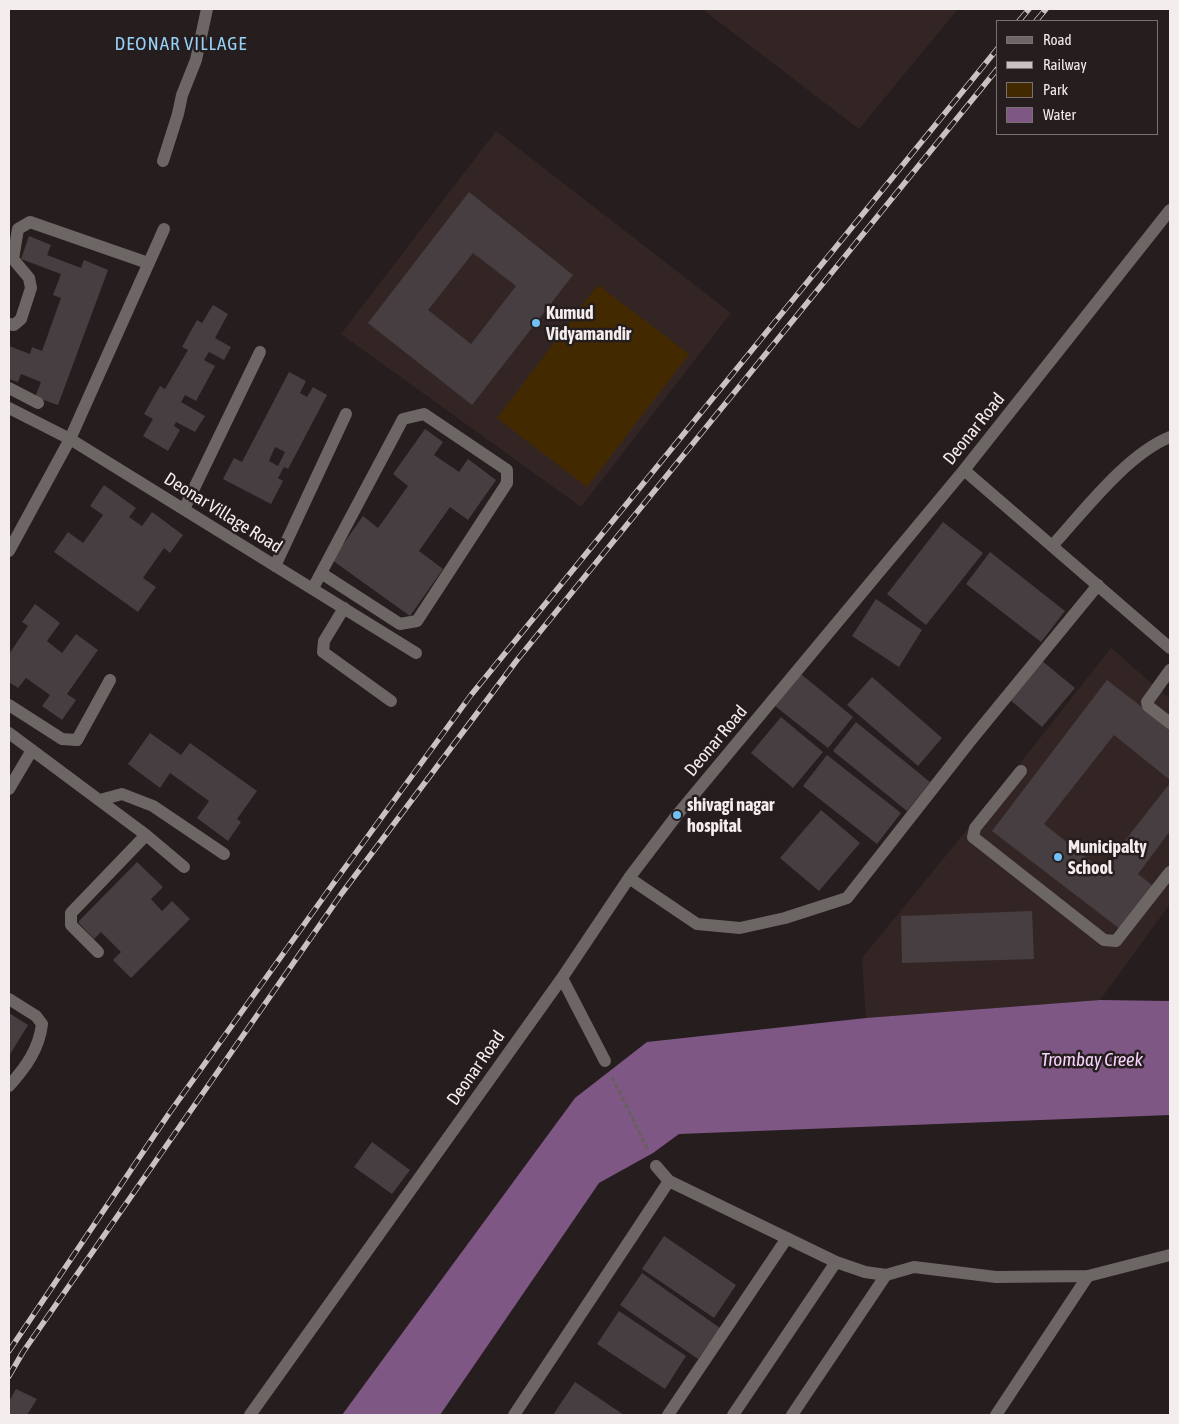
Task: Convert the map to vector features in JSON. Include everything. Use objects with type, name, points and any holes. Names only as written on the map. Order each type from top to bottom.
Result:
[{"type":"street","points":[[163,161],[182,95],[196,60],[207,9]]},
{"type":"street","name":"Deonar Road","points":[[250,1415],[562,978],[629,878],[677,815],[964,470],[1170,210]]},
{"type":"street","points":[[9,324],[14,325],[21,319],[31,288],[29,278],[13,259],[18,229],[30,222],[148,263]]},
{"type":"street","points":[[10,546],[70,439],[164,229]]},
{"type":"street","points":[[184,509],[260,352]]},
{"type":"street","points":[[9,388],[38,403]]},
{"type":"street","name":"Deonar Village Road","points":[[9,408],[70,439],[416,653]]},
{"type":"street","points":[[275,566],[346,414]]},
{"type":"street","points":[[313,588],[320,573],[403,419],[424,414],[507,470],[507,483],[417,621],[400,624],[320,573]]},
{"type":"street","points":[[1052,546],[1136,458],[1160,441],[1170,437]]},
{"type":"street","points":[[964,470],[1170,648]]},
{"type":"street","points":[[629,878],[697,924],[740,928],[785,918],[847,898],[971,740],[1098,585]]},
{"type":"street","points":[[344,608],[324,641],[323,652],[391,701]]},
{"type":"street","points":[[1170,670],[1147,702],[1148,706],[1170,723]]},
{"type":"street","points":[[9,705],[62,739],[77,740],[110,680]]},
{"type":"street","points":[[9,733],[146,835],[184,867]]},
{"type":"street","points":[[9,789],[32,750]]},
{"type":"street","points":[[1021,771],[975,828],[973,837],[1104,940],[1116,941],[1170,872]]},
{"type":"street","points":[[100,800],[122,794],[153,806],[224,854]]},
{"type":"street","points":[[98,952],[71,925],[71,912],[146,835]]},
{"type":"street","points":[[562,978],[604,1061]]},
{"type":"street","points":[[9,999],[36,1016],[42,1024],[41,1039],[26,1066],[9,1086]]},
{"type":"street","points":[[656,1166],[669,1181],[836,1262],[865,1272],[886,1275],[914,1266],[996,1278],[1088,1276],[1170,1255]]},
{"type":"street","points":[[514,1415],[669,1181]]},
{"type":"street","points":[[668,1415],[787,1238]]},
{"type":"street","points":[[733,1415],[836,1262]]},
{"type":"street","points":[[792,1415],[886,1275]]},
{"type":"street","points":[[996,1415],[1088,1276]]},
{"type":"path","points":[[604,1061],[656,1166]]},
{"type":"shaded area","points":[[702,9],[958,9],[859,129]]},
{"type":"shaded area","name":"Kumud Vidyamandir","points":[[496,131],[731,313],[581,507],[341,334]]},
{"type":"shaded area","name":"Municipalty School","points":[[1111,648],[1170,699],[1170,904],[1100,1000],[866,1018],[862,958],[984,809]]},
{"type":"green space","points":[[598,285],[689,354],[587,487],[497,418]]},
{"type":"water","name":"Trombay Creek","points":[[1100,1000],[1170,1001],[1170,1115],[679,1134],[653,1153],[599,1183],[440,1415],[342,1415],[575,1098],[647,1042],[866,1018]]},
{"type":"building","points":[[469,192],[573,275],[472,405],[368,323]],"holes":[[[473,253],[516,286],[471,344],[428,310]]]},
{"type":"building","points":[[29,236],[51,245],[47,255],[81,268],[84,260],[108,270],[58,405],[35,397],[41,382],[21,374],[18,382],[9,379],[9,346],[30,354],[32,347],[42,351],[61,298],[53,295],[61,274],[21,259]]},
{"type":"building","points":[[213,305],[228,314],[215,338],[231,347],[224,360],[209,352],[204,360],[215,366],[196,401],[185,395],[181,402],[205,416],[195,432],[176,422],[174,426],[180,430],[168,451],[143,436],[153,419],[144,414],[160,386],[165,389],[188,350],[182,347],[197,320],[202,323]]},
{"type":"building","points":[[289,372],[306,381],[300,393],[307,397],[313,387],[327,395],[288,469],[284,467],[278,478],[283,481],[271,504],[223,479],[234,458],[242,462]],"holes":[[[275,447],[285,452],[278,466],[269,461]]]},
{"type":"building","points":[[425,429],[443,442],[434,455],[459,472],[468,459],[496,480],[468,520],[450,507],[419,551],[443,569],[410,616],[332,560],[363,516],[378,528],[408,486],[393,474]]},
{"type":"building","points":[[104,485],[136,508],[129,517],[142,526],[152,512],[183,535],[170,553],[164,548],[143,578],[156,587],[138,612],[54,552],[68,532],[83,543],[103,515],[90,506]]},
{"type":"building","points":[[943,522],[983,553],[926,625],[887,594]]},
{"type":"building","points":[[990,552],[1065,611],[1041,642],[966,584]]},
{"type":"building","points":[[876,599],[922,630],[899,667],[852,636]]},
{"type":"building","points":[[35,604],[60,623],[47,641],[62,653],[76,634],[98,650],[67,694],[76,700],[62,720],[42,706],[50,695],[26,678],[18,688],[9,682],[9,654],[28,626],[22,622]]},
{"type":"building","points":[[1041,660],[1075,688],[1042,727],[1009,699]]},
{"type":"building","points":[[801,674],[853,717],[828,748],[775,706]]},
{"type":"building","points":[[872,677],[942,738],[918,766],[847,705]]},
{"type":"building","points":[[1107,680],[1170,729],[1170,780],[1114,735],[1044,824],[1102,870],[1170,783],[1170,831],[1138,874],[1153,886],[1120,929],[992,831]]},
{"type":"building","points":[[781,717],[823,752],[793,788],[751,753]]},
{"type":"building","points":[[856,722],[930,782],[907,811],[833,751]]},
{"type":"building","points":[[150,733],[181,755],[190,743],[257,791],[237,819],[241,822],[228,841],[197,818],[209,801],[170,773],[160,788],[128,764]]},
{"type":"building","points":[[827,755],[901,813],[877,844],[803,786]]},
{"type":"building","points":[[821,810],[860,843],[819,891],[780,858]]},
{"type":"building","points":[[137,862],[163,887],[151,899],[162,911],[172,901],[190,919],[131,978],[113,960],[121,952],[101,932],[94,939],[78,922]]},
{"type":"building","points":[[1032,911],[1034,959],[902,963],[901,916]]},
{"type":"building","points":[[9,1013],[28,1025],[9,1056]]},
{"type":"building","points":[[372,1142],[410,1170],[392,1194],[354,1167]]},
{"type":"building","points":[[664,1236],[736,1285],[714,1318],[642,1269]]},
{"type":"building","points":[[642,1273],[720,1328],[698,1359],[620,1305]]},
{"type":"building","points":[[619,1311],[686,1356],[665,1389],[597,1344]]},
{"type":"building","points":[[575,1382],[624,1415],[553,1415]]},
{"type":"building","points":[[16,1389],[37,1399],[27,1415],[9,1415],[9,1401]]},
{"type":"railway","points":[[1020,20],[1029,9]]},
{"type":"railway","points":[[1037,20],[1046,9]]},
{"type":"railway","points":[[9,1351],[168,1115],[471,695],[996,50]]},
{"type":"railway","points":[[9,1376],[23,1352],[342,893],[517,660],[996,70]]},
{"type":"place","name":"Kumud Vidyamandir","points":[[536,323]]},
{"type":"place","name":"shivagi nagar hospital","points":[[677,815]]},
{"type":"place","name":"Municipalty School","points":[[1058,857]]},
{"type":"district","name":"DEONAR VILLAGE","points":[[181,44]]}]
